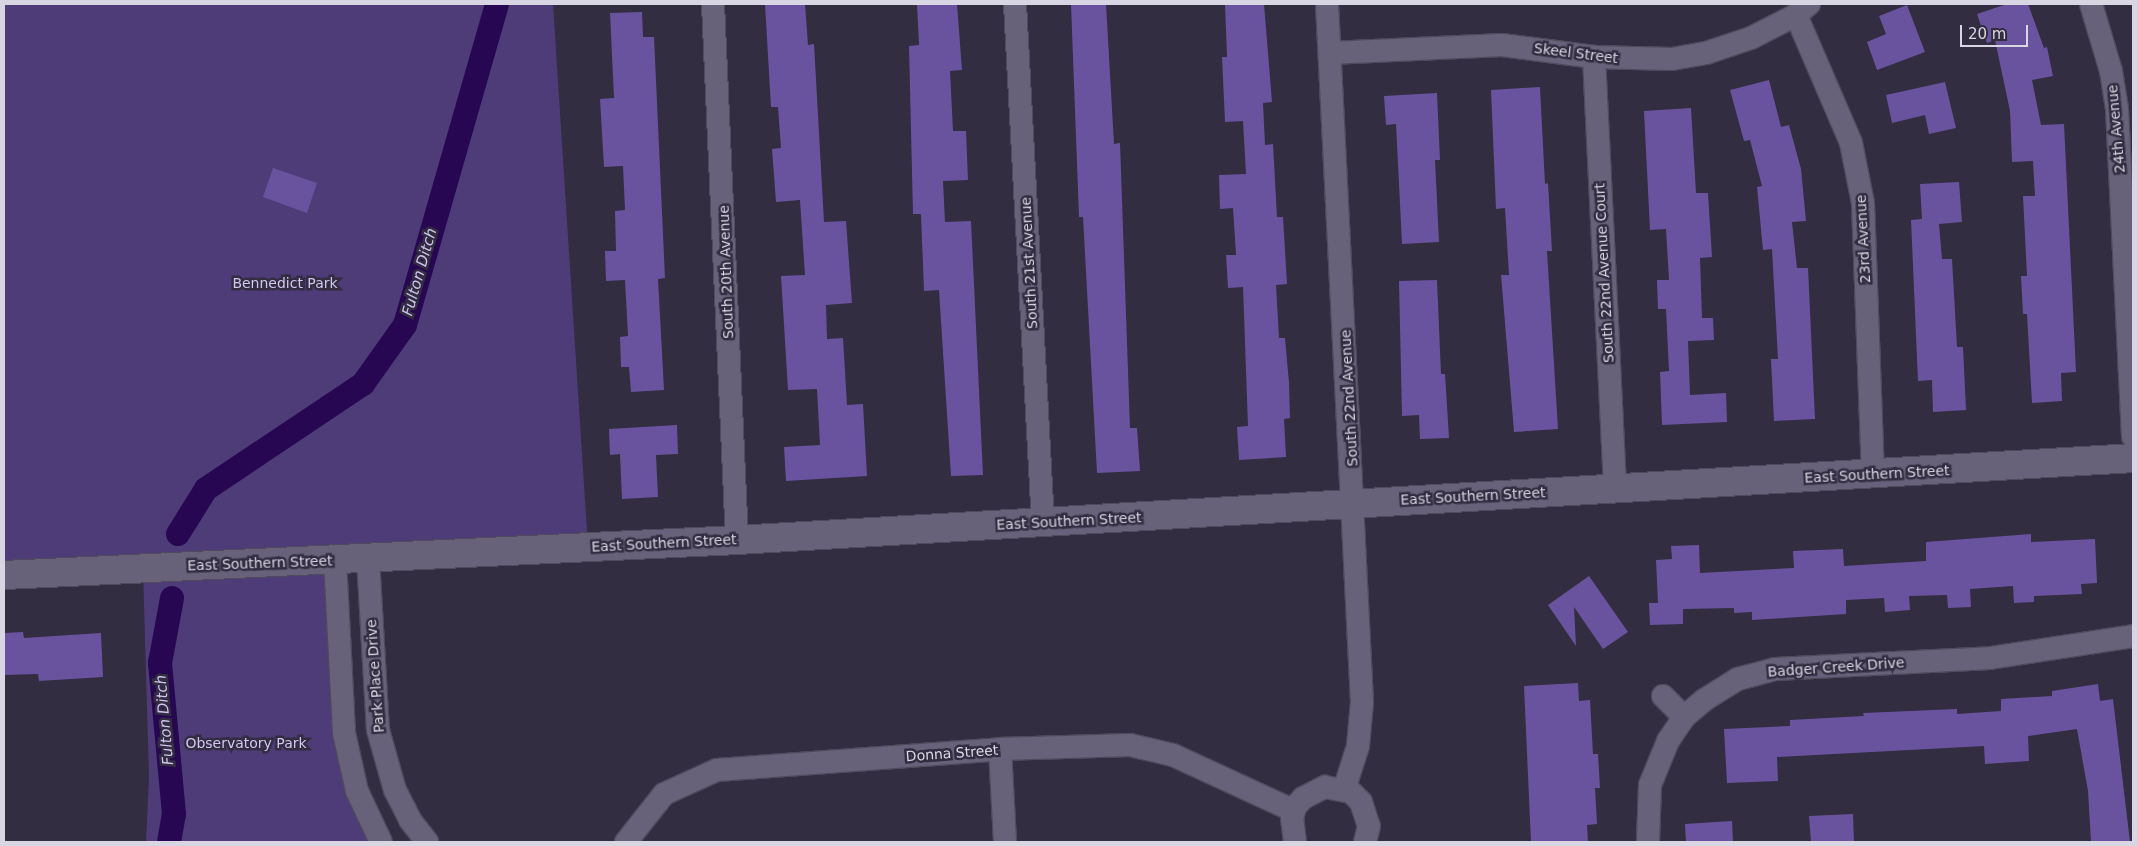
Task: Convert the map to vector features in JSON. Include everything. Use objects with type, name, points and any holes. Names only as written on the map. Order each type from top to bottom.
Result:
[{"type":"street","name":"South 20th Avenue","points":[[713,4],[737,540]]},
{"type":"street","name":"South 21st Avenue","points":[[1015,4],[1043,522]]},
{"type":"street","name":"South 22nd Avenue","points":[[1328,4],[1354,503],[1362,702],[1358,746],[1344,790]]},
{"type":"street","name":"24th Avenue","points":[[2091,4],[2111,71],[2117,109],[2133,437]]},
{"type":"street","name":"Skeel Street","points":[[1330,53],[1502,45],[1594,57],[1636,60],[1706,53],[1751,38],[1803,9]]},
{"type":"street","name":"23rd Avenue","points":[[1803,9],[1851,142],[1863,203],[1873,475]]},
{"type":"street","name":"South 22nd Avenue Court","points":[[1594,57],[1614,488]]},
{"type":"street","name":"East Southern Street","points":[[4,575],[737,540],[1614,488],[1873,475],[2133,458]]},
{"type":"street","name":"Park Place Drive","points":[[368,558],[378,730],[395,790],[410,820],[427,842]]},
{"type":"street","points":[[335,560],[344,733],[356,791],[381,842]]},
{"type":"street","name":"Badger Creek Drive","points":[[1648,842],[1650,786],[1668,741],[1684,718],[1724,686],[1775,669],[1990,658],[2133,636]]},
{"type":"street","points":[[1663,696],[1684,718]]},
{"type":"street","name":"Donna Street","points":[[626,842],[664,794],[717,770],[1000,749],[1130,745],[1173,755],[1294,810]]},
{"type":"street","points":[[1000,749],[1005,842]]},
{"type":"street","points":[[1295,842],[1292,832],[1294,810],[1303,798],[1313,791],[1326,787],[1344,790],[1361,802],[1367,813],[1369,826],[1364,842]]},
{"type":"green space","name":"Bennedict Park","points":[[4,4],[553,4],[588,547],[335,560],[344,733],[381,842],[146,842],[149,777],[143,569],[4,575]]},
{"type":"building","points":[[765,4],[805,4],[808,45],[814,44],[824,222],[846,221],[852,303],[826,305],[827,339],[843,338],[847,405],[863,404],[867,476],[786,481],[784,447],[820,445],[817,389],[788,390],[781,276],[805,275],[800,200],[776,202],[772,149],[781,148],[778,107],[771,107]]},
{"type":"building","points":[[917,4],[957,4],[962,70],[950,71],[953,131],[966,131],[968,180],[943,181],[945,222],[971,221],[983,475],[951,476],[939,290],[924,291],[921,214],[913,214],[909,46],[919,45]]},
{"type":"building","points":[[1071,4],[1106,4],[1114,144],[1120,143],[1130,428],[1137,428],[1140,471],[1097,473],[1083,217],[1079,217]]},
{"type":"building","points":[[1225,4],[1264,4],[1272,102],[1263,103],[1265,145],[1273,144],[1277,217],[1283,217],[1287,284],[1276,285],[1279,338],[1285,338],[1289,383],[1290,418],[1284,419],[1286,457],[1239,460],[1237,427],[1248,426],[1243,287],[1228,288],[1226,255],[1236,255],[1233,208],[1220,209],[1219,175],[1246,174],[1243,121],[1225,122],[1222,57],[1227,57]]},
{"type":"building","points":[[2007,4],[2028,4],[2044,48],[2047,47],[2053,76],[2032,80],[2041,125],[2064,124],[2076,372],[2061,373],[2062,401],[2032,403],[2027,314],[2023,314],[2021,276],[2027,276],[2023,196],[2035,196],[2033,161],[2012,162],[2010,111],[1995,40],[1987,43],[1977,14]]},
{"type":"building","points":[[1907,5],[1925,52],[1877,70],[1867,42],[1886,34],[1879,16]]},
{"type":"building","points":[[642,12],[643,37],[654,37],[665,278],[658,279],[664,390],[631,392],[629,367],[621,367],[620,337],[628,336],[625,280],[606,281],[605,251],[616,251],[615,211],[625,210],[623,166],[604,167],[600,99],[614,98],[610,13]]},
{"type":"building","points":[[1769,80],[1781,127],[1789,125],[1801,169],[1806,221],[1792,222],[1797,268],[1808,268],[1815,419],[1774,421],[1771,359],[1778,359],[1772,249],[1763,250],[1757,187],[1762,186],[1750,140],[1744,141],[1730,90]]},
{"type":"building","points":[[1945,82],[1956,128],[1929,134],[1925,115],[1892,123],[1886,95]]},
{"type":"building","points":[[1540,87],[1545,184],[1548,183],[1552,251],[1547,251],[1558,429],[1514,432],[1501,275],[1509,275],[1505,208],[1496,209],[1491,90]]},
{"type":"building","points":[[1437,93],[1440,160],[1435,160],[1439,242],[1402,244],[1396,124],[1386,125],[1384,96]]},
{"type":"building","points":[[1691,108],[1696,193],[1708,193],[1712,257],[1700,258],[1702,318],[1713,318],[1714,340],[1688,341],[1690,395],[1726,393],[1727,422],[1662,425],[1660,372],[1669,371],[1666,309],[1658,309],[1657,280],[1669,280],[1666,229],[1650,230],[1644,111]]},
{"type":"building","points":[[273,168],[317,183],[307,213],[263,197]]},
{"type":"building","points":[[1959,182],[1962,222],[1939,224],[1942,259],[1952,259],[1957,347],[1963,347],[1966,410],[1933,412],[1932,380],[1918,381],[1911,220],[1922,219],[1920,184]]},
{"type":"building","points":[[1437,280],[1441,374],[1445,374],[1449,438],[1420,439],[1419,415],[1402,416],[1399,281]]},
{"type":"building","points":[[677,425],[678,454],[656,455],[658,497],[622,499],[620,454],[610,455],[609,429]]},
{"type":"building","points":[[2031,534],[2031,542],[2095,539],[2097,583],[2081,584],[2082,594],[2034,596],[2034,602],[2014,603],[2013,586],[1970,589],[1971,607],[1948,608],[1947,595],[1909,596],[1910,610],[1885,612],[1884,598],[1846,600],[1846,614],[1752,620],[1752,612],[1734,613],[1734,608],[1683,609],[1683,624],[1650,625],[1649,603],[1658,603],[1656,560],[1672,559],[1671,546],[1699,545],[1700,573],[1794,568],[1793,551],[1843,549],[1844,566],[1926,561],[1926,542]]},
{"type":"building","points":[[1589,576],[1628,632],[1603,649],[1574,607],[1576,646],[1548,605]]},
{"type":"building","points":[[23,632],[24,638],[101,633],[103,677],[39,681],[38,674],[4,675],[4,633]]},
{"type":"building","points":[[1578,683],[1579,701],[1590,700],[1593,754],[1598,754],[1600,788],[1595,788],[1597,824],[1587,825],[1588,842],[1531,842],[1524,686]]},
{"type":"building","points":[[2098,684],[2100,701],[2113,699],[2130,842],[2091,842],[2088,791],[2077,729],[2028,736],[2029,761],[1985,764],[1984,746],[1777,757],[1778,781],[1727,783],[1724,729],[1790,726],[1790,720],[1864,716],[1863,713],[1957,709],[1957,714],[2001,711],[2001,699],[2052,696],[2052,691]]},
{"type":"building","points":[[1853,814],[1854,842],[1811,842],[1809,816]]},
{"type":"building","points":[[1732,821],[1733,842],[1686,842],[1685,824]]},
{"type":"waterway","name":"Fulton Ditch","points":[[178,534],[206,489],[363,384],[405,325],[497,4]]},
{"type":"waterway","name":"Fulton Ditch","points":[[169,842],[174,814],[160,663],[172,598]]},
{"type":"park label","name":"Observatory Park","points":[[246,743]]}]
